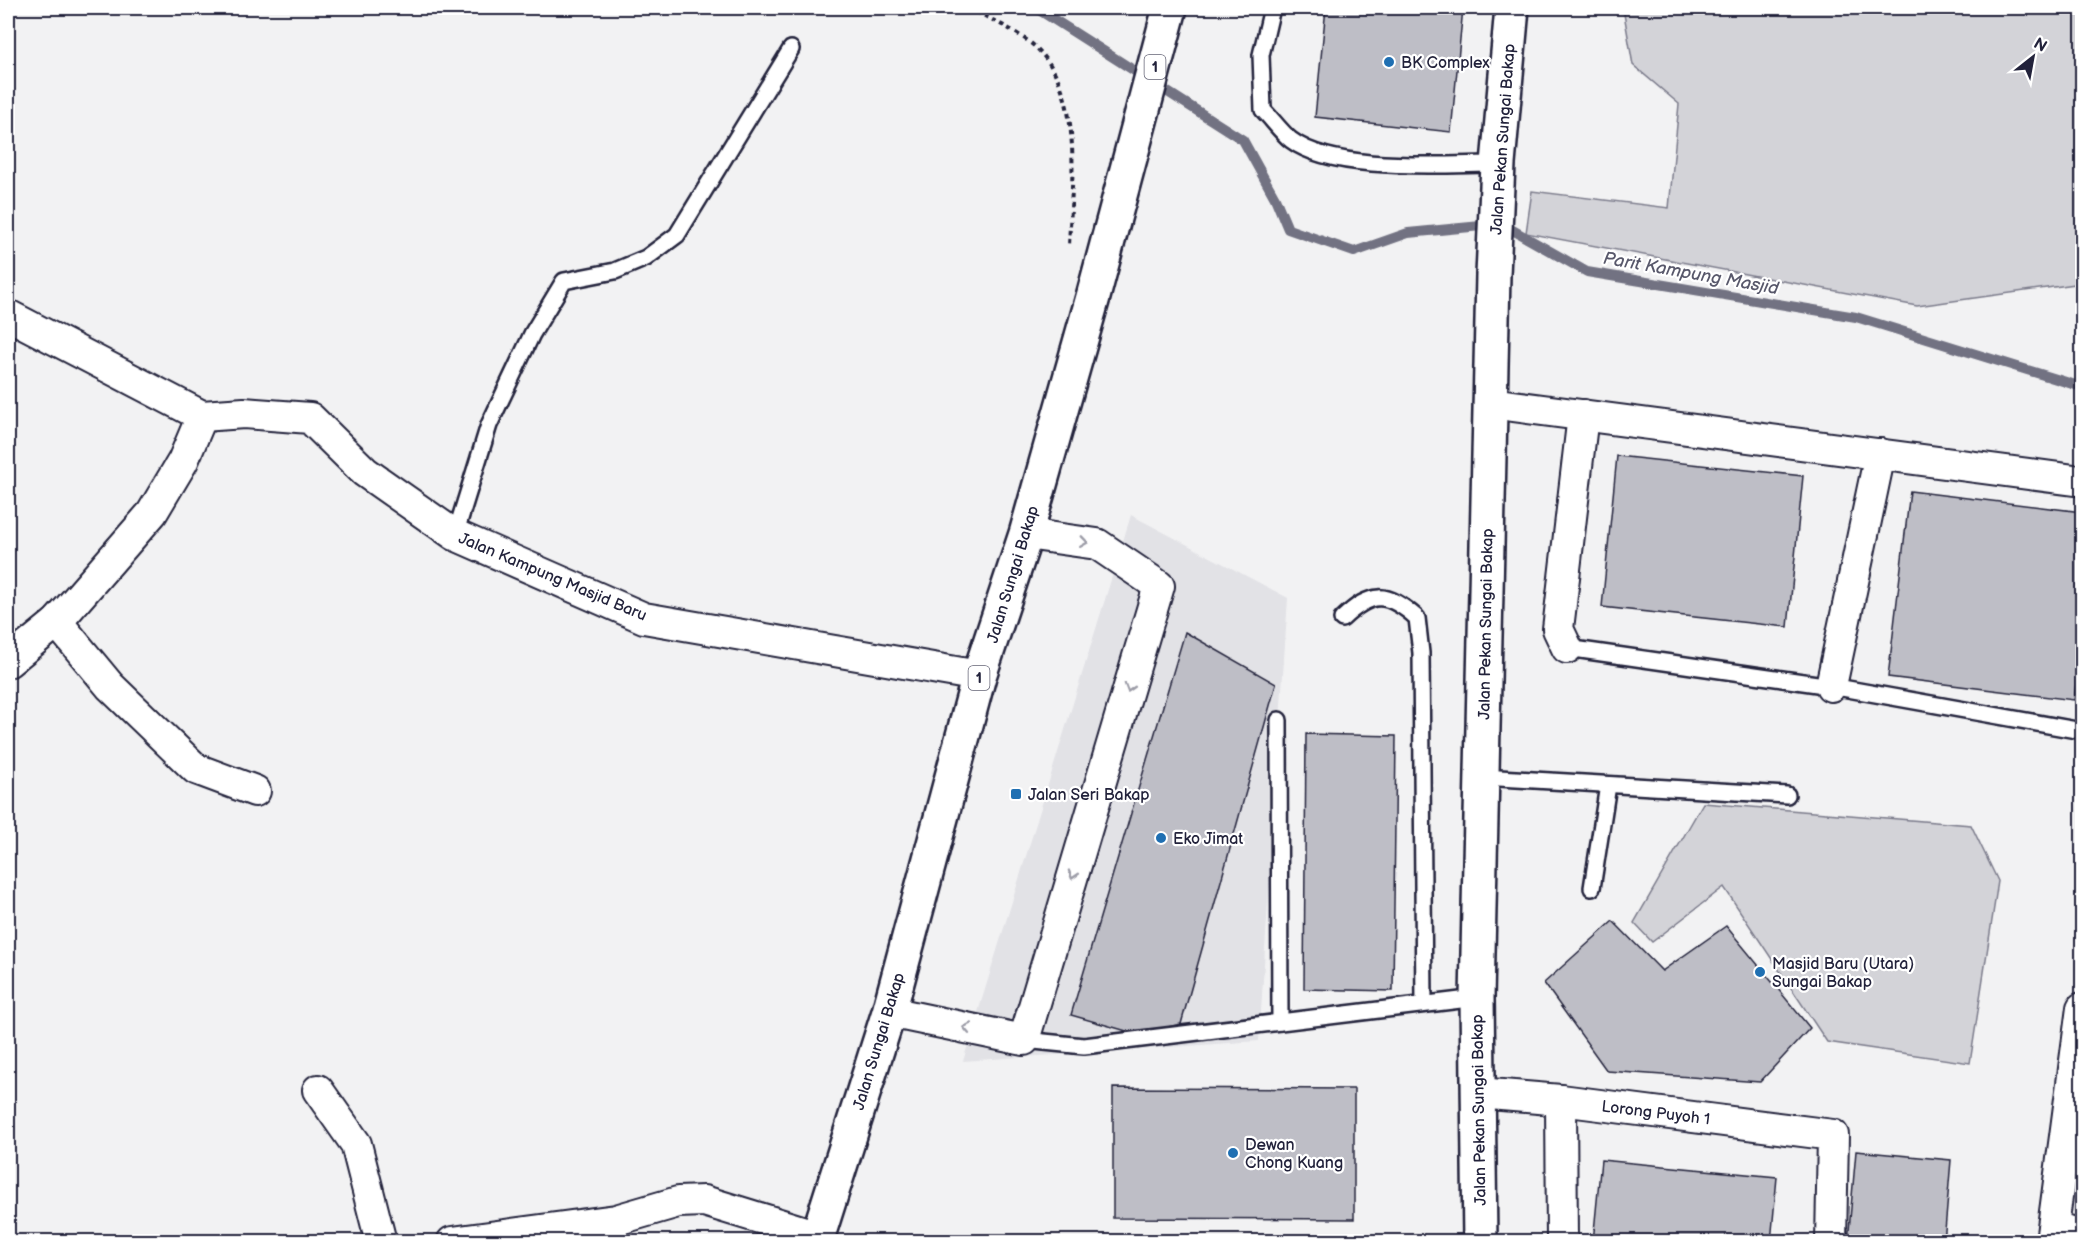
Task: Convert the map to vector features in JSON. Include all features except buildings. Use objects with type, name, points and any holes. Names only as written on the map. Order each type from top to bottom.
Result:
[{"type":"main road","name":"Jalan Pekan Sungai Bakap","points":[[1480,1242],[1477,998],[1493,275],[1498,164],[1512,8]]},
{"type":"main road","name":"Jalan Sungai Bakap","points":[[817,1239],[889,1012],[980,676],[1026,534],[1142,115],[1165,11]]},
{"type":"street","points":[[8,315],[201,416],[183,461],[152,513],[57,622],[8,662]]},
{"type":"street","points":[[1490,403],[2082,481]]},
{"type":"street","name":"Jalan Kampung Masjid Baru","points":[[201,416],[244,413],[310,418],[365,472],[455,535],[644,618],[980,676]]},
{"type":"street","points":[[1567,648],[1558,629],[1583,415]]},
{"type":"street","points":[[1831,686],[1880,454]]},
{"type":"street","points":[[889,1012],[1024,1040],[1159,586],[1097,544],[1026,534]]},
{"type":"street","points":[[57,622],[110,686],[196,769],[255,791]]},
{"type":"street","points":[[2082,1008],[2052,1235],[2082,1235]]},
{"type":"street","points":[[318,1090],[356,1144],[381,1242]]},
{"type":"street","name":"Lorong Puyoh 1","points":[[1478,1093],[1561,1100],[1833,1135],[1831,1242]]},
{"type":"street","points":[[1561,1100],[1562,1242]]},
{"type":"street","points":[[452,1242],[616,1220],[678,1202],[704,1201],[817,1239]]},
{"type":"lane","points":[[1272,8],[1261,55],[1263,110],[1291,140],[1322,156],[1383,164],[1498,164]]},
{"type":"lane","points":[[455,535],[489,425],[532,334],[564,281],[615,271],[646,258],[677,235],[791,49]]},
{"type":"lane","points":[[1342,619],[1361,601],[1376,598],[1397,601],[1417,618],[1421,653],[1424,1004]]},
{"type":"lane","points":[[1567,648],[1831,686],[2082,731]]},
{"type":"lane","points":[[1279,720],[1280,1022]]},
{"type":"lane","points":[[1482,777],[1787,795]]},
{"type":"lane","points":[[1592,888],[1608,785]]},
{"type":"lane","points":[[1024,1040],[1084,1046],[1477,998]]},
{"type":"path","points":[[968,8],[1002,25],[1042,53],[1059,84],[1071,119],[1069,248],[1093,297]]},
{"type":"shaded area","points":[[1623,8],[2082,8],[2082,283],[1917,306],[1526,233],[1532,191],[1669,208],[1679,104],[1633,65]]},
{"type":"shaded area","points":[[1131,515],[1288,598],[1259,1041],[963,1061]]},
{"type":"shaded area","points":[[1703,803],[1971,825],[1998,881],[1970,1063],[1827,1042],[1724,887],[1652,942],[1634,923]]},
{"type":"waterway","name":"Parit Kampung Masjid","points":[[1036,8],[1243,140],[1275,198],[1288,229],[1354,252],[1408,233],[1502,224],[1587,272],[1856,317],[2082,387]]},
{"type":"place","name":"BK Complex","points":[[1389,62]]},
{"type":"place","name":"Jalan Seri Bakap","points":[[1016,794]]},
{"type":"place","name":"Eko Jimat","points":[[1161,838]]},
{"type":"place","name":"Masjid Baru (Utara) Sungai Bakap","points":[[1760,972]]},
{"type":"place","name":"Dewan Chong Kuang","points":[[1233,1153]]}]
